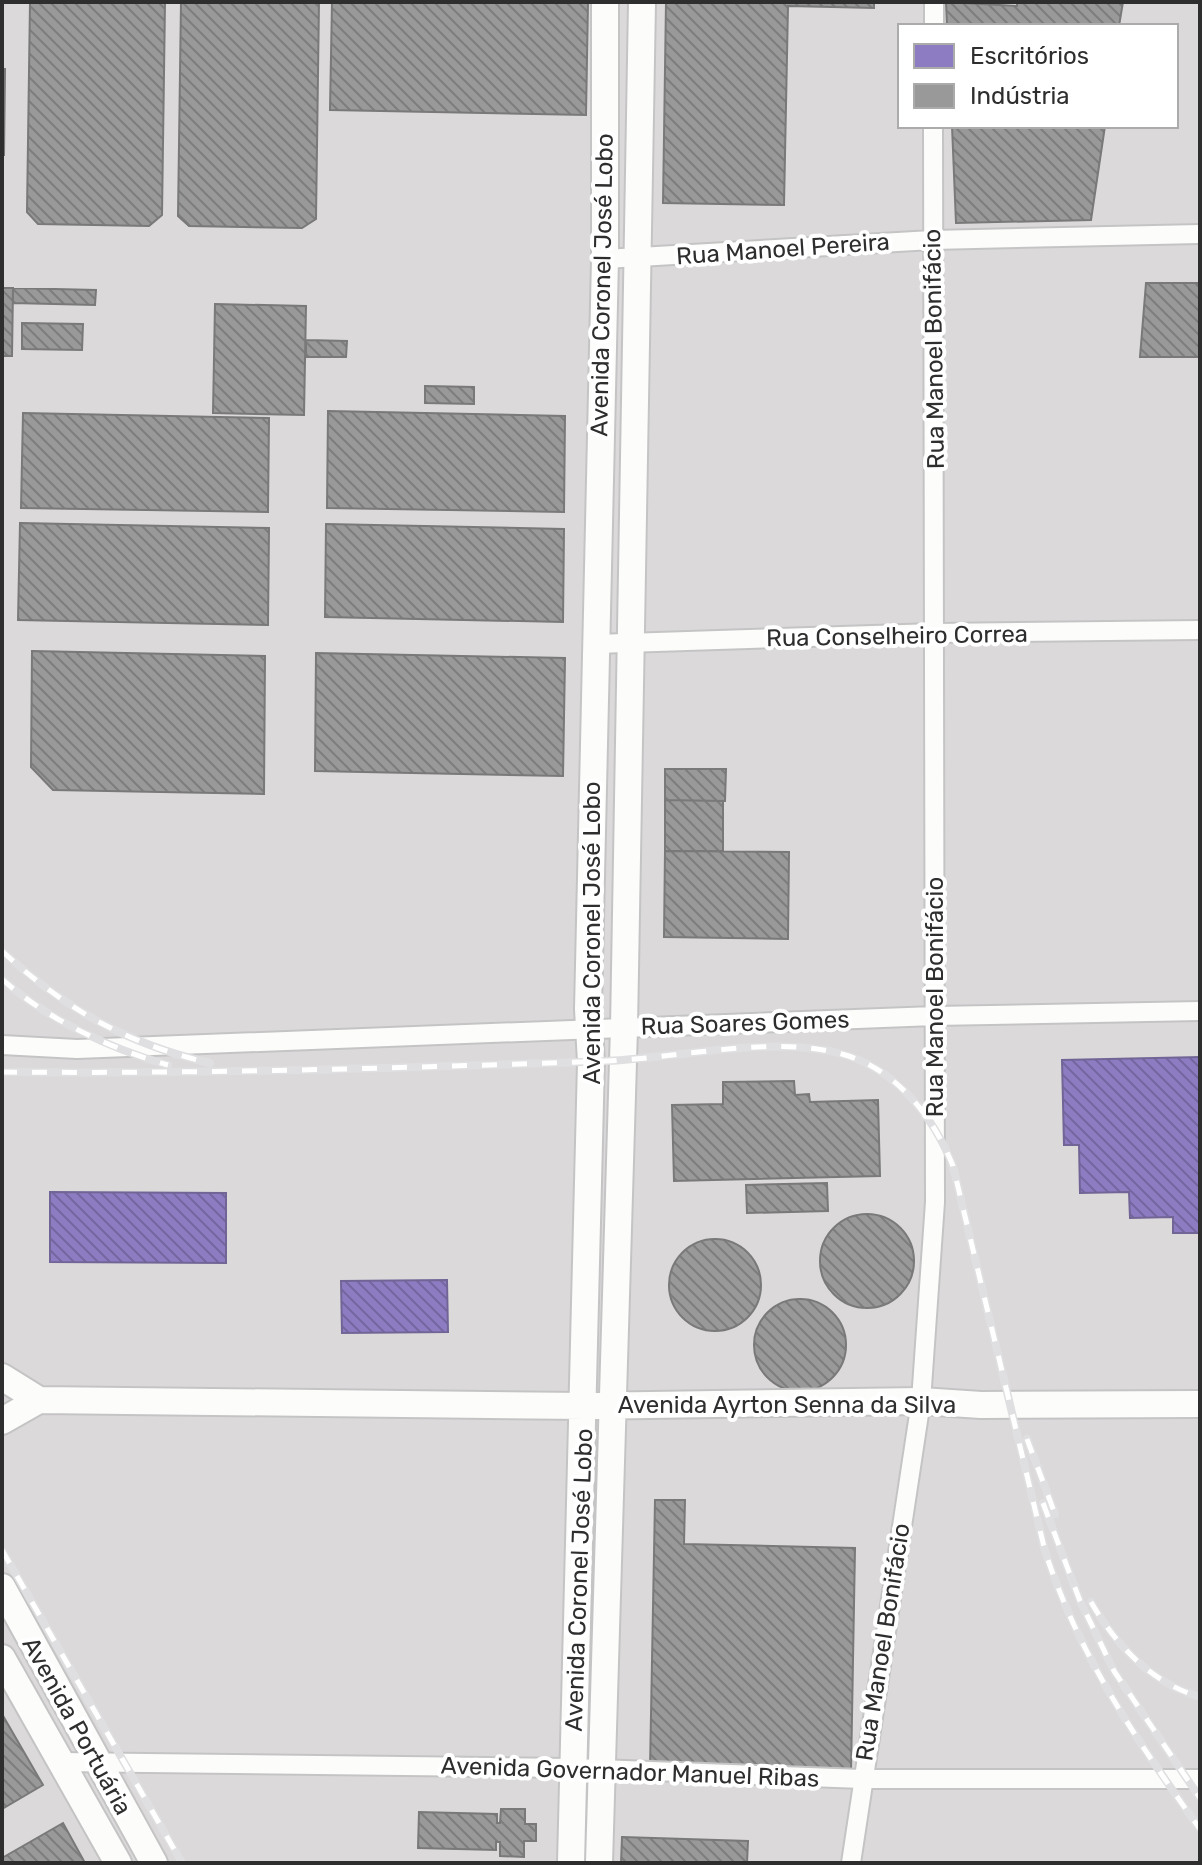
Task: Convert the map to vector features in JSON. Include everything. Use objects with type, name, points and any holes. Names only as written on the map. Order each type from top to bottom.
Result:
[{"type":"street","name":"Avenida Coronel José Lobo","points":[[571,1863],[585,1406],[595,644],[605,259],[605,2]]},
{"type":"street","name":"Avenida Coronel José Lobo","points":[[599,1863],[624,1028],[640,258],[642,2]]},
{"type":"street","points":[[934,2],[934,24]]},
{"type":"street","name":"Rua Manoel Bonifácio","points":[[851,1863],[921,1401],[935,1202],[933,128]]},
{"type":"street","name":"Rua Manoel Pereira","points":[[605,259],[932,240],[1200,234]]},
{"type":"street","name":"Rua Conselheiro Correa","points":[[595,644],[935,633],[1200,630]]},
{"type":"street","name":"Rua Soares Gomes","points":[[2,1045],[77,1049],[934,1016],[1200,1011]]},
{"type":"street","points":[[2,1377],[39,1400],[2,1421]]},
{"type":"street","name":"Avenida Ayrton Senna da Silva","points":[[39,1400],[585,1406],[921,1401],[981,1405],[1200,1404]]},
{"type":"street","name":"Avenida Portuária","points":[[2,1587],[95,1762],[154,1863]]},
{"type":"street","name":"Avenida Portuária","points":[[2,1658],[118,1863]]},
{"type":"street","name":"Avenida Governador Manuel Ribas","points":[[59,1762],[572,1768],[862,1779],[1200,1779]]},
{"type":"shaded area","points":[[2,2],[1200,2],[1200,1863],[2,1863]]},
{"type":"building: Escritórios","points":[[1200,1057],[1200,1233],[1173,1233],[1173,1217],[1130,1218],[1129,1192],[1080,1193],[1079,1145],[1064,1145],[1062,1060]]},
{"type":"building: Escritórios","points":[[50,1192],[226,1193],[226,1263],[50,1262]]},
{"type":"building: Escritórios","points":[[447,1280],[448,1332],[342,1333],[341,1281]]},
{"type":"building: Indústria","points":[[30,2],[165,2],[162,215],[149,226],[38,224],[27,212]]},
{"type":"building: Indústria","points":[[181,2],[319,2],[316,219],[302,228],[189,226],[178,216]]},
{"type":"building: Indústria","points":[[332,2],[588,2],[586,115],[330,110]]},
{"type":"building: Indústria","points":[[666,2],[874,2],[874,8],[788,6],[784,205],[663,203]]},
{"type":"building: Indústria","points":[[946,2],[1017,6],[1017,2],[1123,2],[1119,24],[947,24]]},
{"type":"building: Indústria","points":[[2,69],[5,69],[4,155],[2,155]]},
{"type":"building: Indústria","points":[[952,128],[1105,128],[1091,220],[956,223]]},
{"type":"building: Indústria","points":[[1146,283],[1200,283],[1200,357],[1140,357]]},
{"type":"building: Indústria","points":[[2,288],[13,288],[12,356],[2,356]]},
{"type":"building: Indústria","points":[[13,288],[96,290],[95,305],[13,303]]},
{"type":"building: Indústria","points":[[215,304],[306,306],[304,415],[213,413]]},
{"type":"building: Indústria","points":[[22,323],[83,324],[82,350],[22,349]]},
{"type":"building: Indústria","points":[[306,340],[347,341],[346,357],[306,357]]},
{"type":"building: Indústria","points":[[425,386],[474,387],[474,404],[425,403]]},
{"type":"building: Indústria","points":[[328,411],[565,416],[564,512],[327,508]]},
{"type":"building: Indústria","points":[[23,413],[269,418],[268,512],[21,508]]},
{"type":"building: Indústria","points":[[20,523],[269,528],[268,625],[18,620]]},
{"type":"building: Indústria","points":[[326,524],[564,529],[563,622],[325,617]]},
{"type":"building: Indústria","points":[[32,651],[265,656],[264,794],[53,790],[31,767]]},
{"type":"building: Indústria","points":[[316,653],[565,658],[563,776],[315,771]]},
{"type":"building: Indústria","points":[[665,769],[726,769],[725,801],[665,800]]},
{"type":"building: Indústria","points":[[665,800],[723,801],[723,851],[665,851]]},
{"type":"building: Indústria","points":[[665,851],[789,852],[788,939],[664,937]]},
{"type":"building: Indústria","points":[[794,1081],[795,1095],[809,1094],[810,1102],[878,1100],[880,1176],[674,1181],[672,1105],[723,1104],[723,1082]]},
{"type":"building: Indústria","points":[[827,1183],[828,1211],[747,1213],[746,1185]]},
{"type":"building: Indústria","points":[[867,1214],[885,1217],[900,1228],[911,1243],[914,1261],[911,1279],[900,1294],[885,1305],[867,1308],[849,1305],[834,1294],[823,1279],[820,1261],[823,1243],[834,1228],[849,1217]]},
{"type":"building: Indústria","points":[[715,1239],[733,1243],[747,1253],[757,1267],[761,1285],[757,1303],[747,1317],[733,1327],[715,1331],[697,1327],[683,1317],[673,1303],[669,1285],[673,1267],[683,1253],[697,1243]]},
{"type":"building: Indústria","points":[[800,1299],[818,1302],[833,1312],[843,1327],[846,1345],[843,1363],[833,1378],[818,1388],[800,1391],[782,1388],[767,1378],[757,1363],[754,1345],[757,1327],[767,1312],[782,1302]]},
{"type":"building: Indústria","points":[[655,1500],[685,1500],[684,1544],[855,1548],[851,1773],[650,1769]]},
{"type":"building: Indústria","points":[[2,1714],[43,1785],[2,1809]]},
{"type":"building: Indústria","points":[[501,1809],[525,1809],[525,1824],[536,1824],[536,1841],[524,1841],[524,1857],[500,1856],[500,1842],[496,1842],[496,1850],[418,1848],[419,1812],[497,1814],[497,1823],[500,1823]]},
{"type":"building: Indústria","points":[[63,1823],[85,1863],[2,1863],[2,1858]]},
{"type":"building: Indústria","points":[[622,1837],[748,1841],[747,1863],[621,1863]]},
{"type":"railway","points":[[2,951],[49,990],[98,1022],[151,1046],[210,1063]]},
{"type":"railway","points":[[2,979],[38,1007],[80,1031],[168,1065]]},
{"type":"railway","points":[[2,1072],[229,1071],[532,1064],[635,1059],[756,1047],[815,1049],[842,1054],[879,1071],[896,1083],[923,1113],[953,1166],[1045,1551],[1059,1590],[1111,1696],[1200,1829]]},
{"type":"railway","points":[[1027,1439],[1055,1514]]},
{"type":"railway","points":[[1043,1503],[1080,1601],[1114,1671],[1200,1798]]},
{"type":"railway","points":[[2,1550],[182,1863]]},
{"type":"railway","points":[[1091,1602],[1112,1633],[1136,1660],[1166,1682],[1200,1697]]}]
